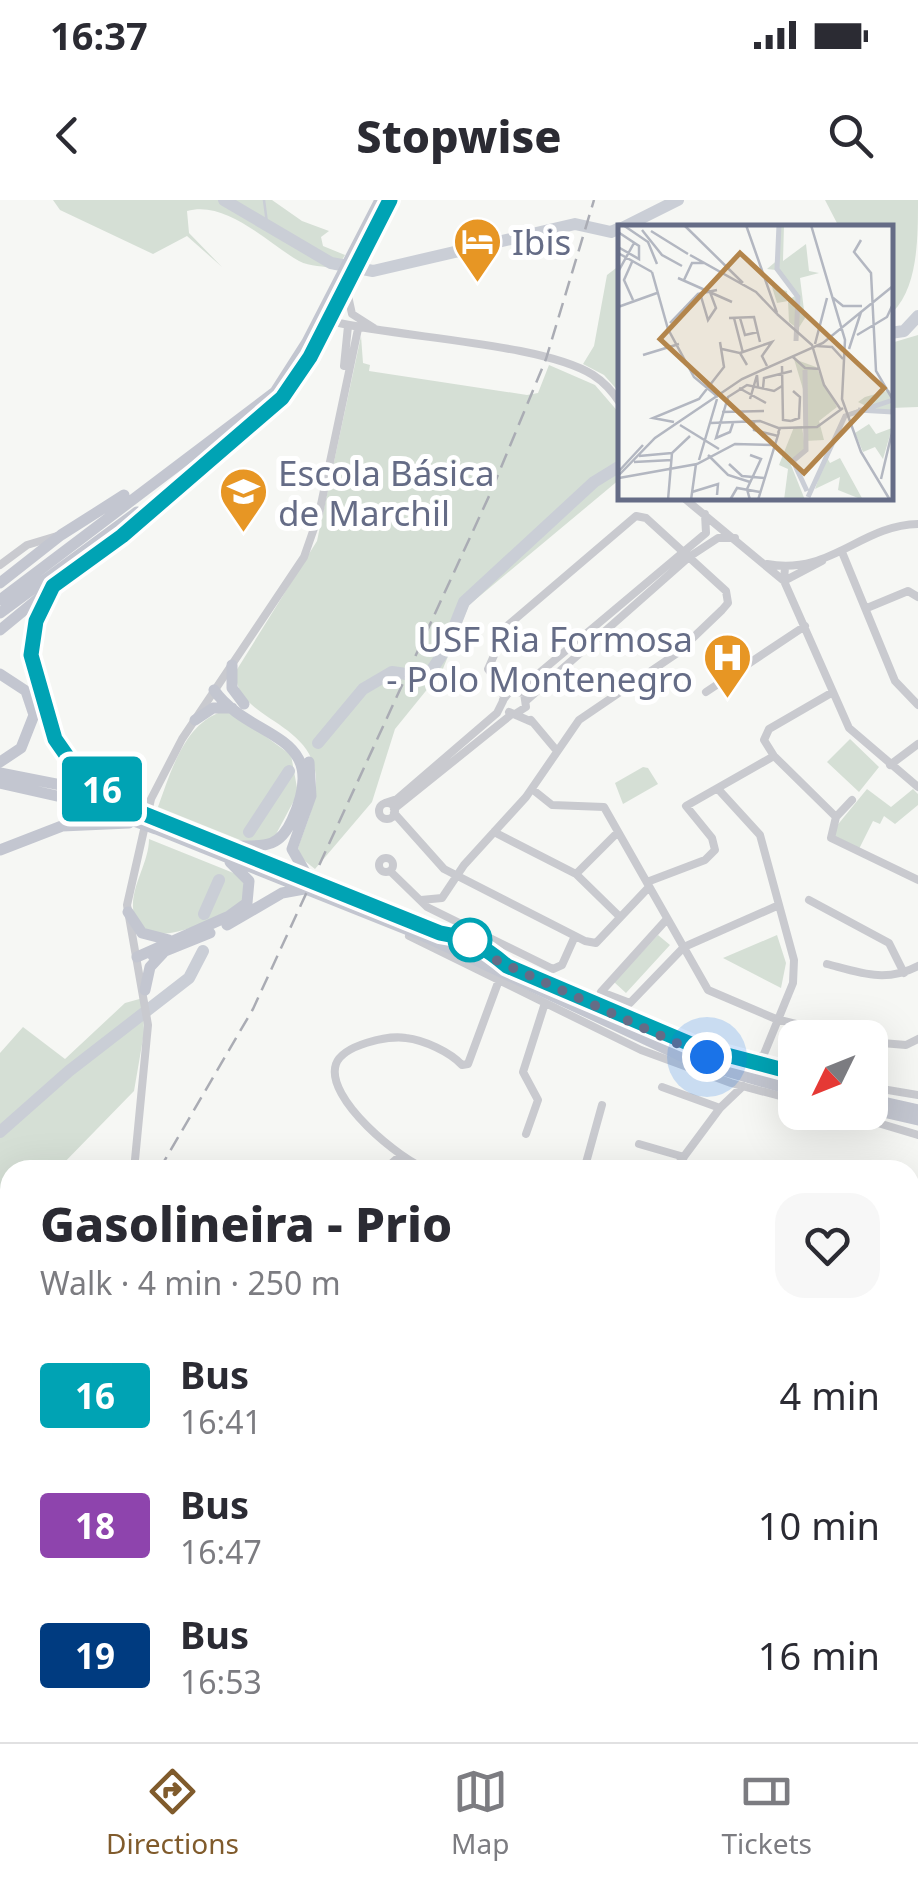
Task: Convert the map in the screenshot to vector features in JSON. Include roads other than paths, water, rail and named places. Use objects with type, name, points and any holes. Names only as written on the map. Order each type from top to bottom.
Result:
[{"type":"main road","points":[[357,256],[380,200]]},
{"type":"main road","points":[[0,582],[35,547],[163,474],[245,420],[275,392],[390,200]]},
{"type":"main road","points":[[0,630],[275,406],[297,379],[324,330],[346,277]]},
{"type":"main road","points":[[0,600],[163,474]]},
{"type":"main road","points":[[0,613],[104,532],[168,493]]},
{"type":"main road","points":[[53,586],[36,621],[31,655],[55,739],[78,772],[139,815]]},
{"type":"main road","points":[[224,851],[264,848],[276,842],[287,831],[304,792],[304,774],[294,751],[242,707],[232,688],[232,665]]},
{"type":"main road","points":[[0,674],[26,691],[34,714],[22,748],[0,762]]},
{"type":"main road","points":[[214,690],[288,735],[308,759],[312,796],[292,849],[306,884]]},
{"type":"main road","points":[[195,720],[213,708],[242,707]]},
{"type":"main road","points":[[0,773],[66,786],[321,890],[440,933],[707,1057],[778,1076]]},
{"type":"main road","points":[[0,783],[139,815]]},
{"type":"main road","points":[[0,850],[62,826],[139,815]]},
{"type":"main road","points":[[146,996],[150,967],[172,944],[247,903],[249,881],[224,851]]},
{"type":"main road","points":[[137,958],[251,914],[282,893],[306,884]]},
{"type":"main road","points":[[321,890],[692,1062],[778,1086]]},
{"type":"main road","points":[[128,912],[142,933],[172,944]]},
{"type":"main road","points":[[888,1103],[918,1110]]},
{"type":"main road","points":[[888,1112],[918,1120]]},
{"type":"street","points":[[346,277],[346,301],[352,314],[368,326],[398,334]]},
{"type":"street","points":[[324,330],[336,322],[556,361],[596,376],[618,400]]},
{"type":"street","points":[[135,1160],[148,1025],[146,996],[128,912],[152,799],[195,720],[304,556],[319,514],[353,328]]},
{"type":"street","points":[[687,500],[784,581],[850,728],[918,787]]},
{"type":"street","points":[[705,514],[706,533]]},
{"type":"street","points":[[446,915],[442,898],[456,876],[532,789],[585,714],[676,654],[728,603],[726,591],[646,518],[636,516],[500,633],[488,669],[498,680],[517,690],[532,722]]},
{"type":"street","points":[[784,581],[890,527],[917,524]]},
{"type":"street","points":[[718,527],[504,700],[497,713],[385,804],[444,869],[575,936],[596,942],[648,884],[706,860],[715,850],[712,838],[686,806],[774,756]]},
{"type":"street","points":[[712,542],[718,527]]},
{"type":"street","points":[[392,814],[514,714],[685,551],[699,552],[712,542],[735,538]]},
{"type":"street","points":[[0,565],[35,547]]},
{"type":"street","points":[[699,552],[701,569]]},
{"type":"street","points":[[842,552],[895,682],[918,705]]},
{"type":"street","points":[[767,564],[786,567],[822,561]]},
{"type":"street","points":[[784,581],[786,567]]},
{"type":"street","points":[[867,608],[908,591],[918,597]]},
{"type":"street","points":[[706,692],[805,626]]},
{"type":"street","points":[[498,680],[504,700],[514,714],[532,722],[558,751]]},
{"type":"street","points":[[832,692],[769,729],[764,740],[774,756],[836,818]]},
{"type":"street","points":[[890,765],[918,744]]},
{"type":"street","points":[[532,789],[552,806],[604,808],[708,990],[780,1020]]},
{"type":"street","points":[[718,789],[760,836],[794,960],[793,983],[764,1054],[750,1062]]},
{"type":"street","points":[[852,800],[836,818],[831,838],[918,880]]},
{"type":"street","points":[[494,832],[576,874],[620,916]]},
{"type":"street","points":[[576,874],[618,832]]},
{"type":"street","points":[[390,871],[421,900],[553,969],[562,965],[575,936]]},
{"type":"street","points":[[421,900],[442,898]]},
{"type":"street","points":[[808,900],[889,943],[904,973]]},
{"type":"street","points":[[668,919],[601,992],[630,1003],[684,948],[779,905]]},
{"type":"street","points":[[380,919],[641,1050],[778,1095]]},
{"type":"street","points":[[828,964],[870,976],[904,973],[918,966]]},
{"type":"street","points":[[410,1160],[353,1108],[336,1082],[336,1063],[346,1051],[404,1037],[446,1053],[462,1065],[468,1064],[499,980]]},
{"type":"street","points":[[572,996],[700,1048],[776,1069]]},
{"type":"street","points":[[526,1134],[538,1100],[523,1072],[545,1002]]},
{"type":"street","points":[[888,1044],[906,1045],[918,1039]]},
{"type":"street","points":[[768,1044],[768,1061],[776,1069]]},
{"type":"street","points":[[714,1077],[725,1091],[720,1108]]},
{"type":"street","points":[[682,1160],[720,1108],[743,1086]]},
{"type":"street","points":[[662,1087],[720,1108]]},
{"type":"street","points":[[888,1090],[918,1095]]},
{"type":"street","points":[[587,1160],[602,1105]]},
{"type":"street","points":[[888,1126],[918,1135]]},
{"type":"street","points":[[639,1144],[684,1157]]},
{"type":"street","points":[[395,1160],[401,1155]]},
{"type":"waterway","points":[[224,200],[331,263],[373,271],[575,224],[611,232],[618,229]]},
{"type":"waterway","points":[[264,200],[267,223]]},
{"type":"waterway","points":[[628,225],[678,200]]},
{"type":"waterway","points":[[893,333],[904,331],[918,316]]},
{"type":"waterway","points":[[318,743],[363,689],[392,672],[427,677],[445,650],[464,602],[594,482],[618,467]]},
{"type":"waterway","points":[[249,832],[289,771]]},
{"type":"waterway","points":[[204,914],[219,880]]},
{"type":"waterway","points":[[0,1132],[69,1071],[189,978],[203,951]]},
{"type":"railway","points":[[165,1160],[253,1009],[490,494],[546,359],[594,200]]},
{"type":"place","name":"Ibis","points":[[477,284]]},
{"type":"place","name":"Escola Básica de Marchil","points":[[243,534]]},
{"type":"place","name":"USF Ria Formosa - Polo Montenegro","points":[[728,700]]}]
